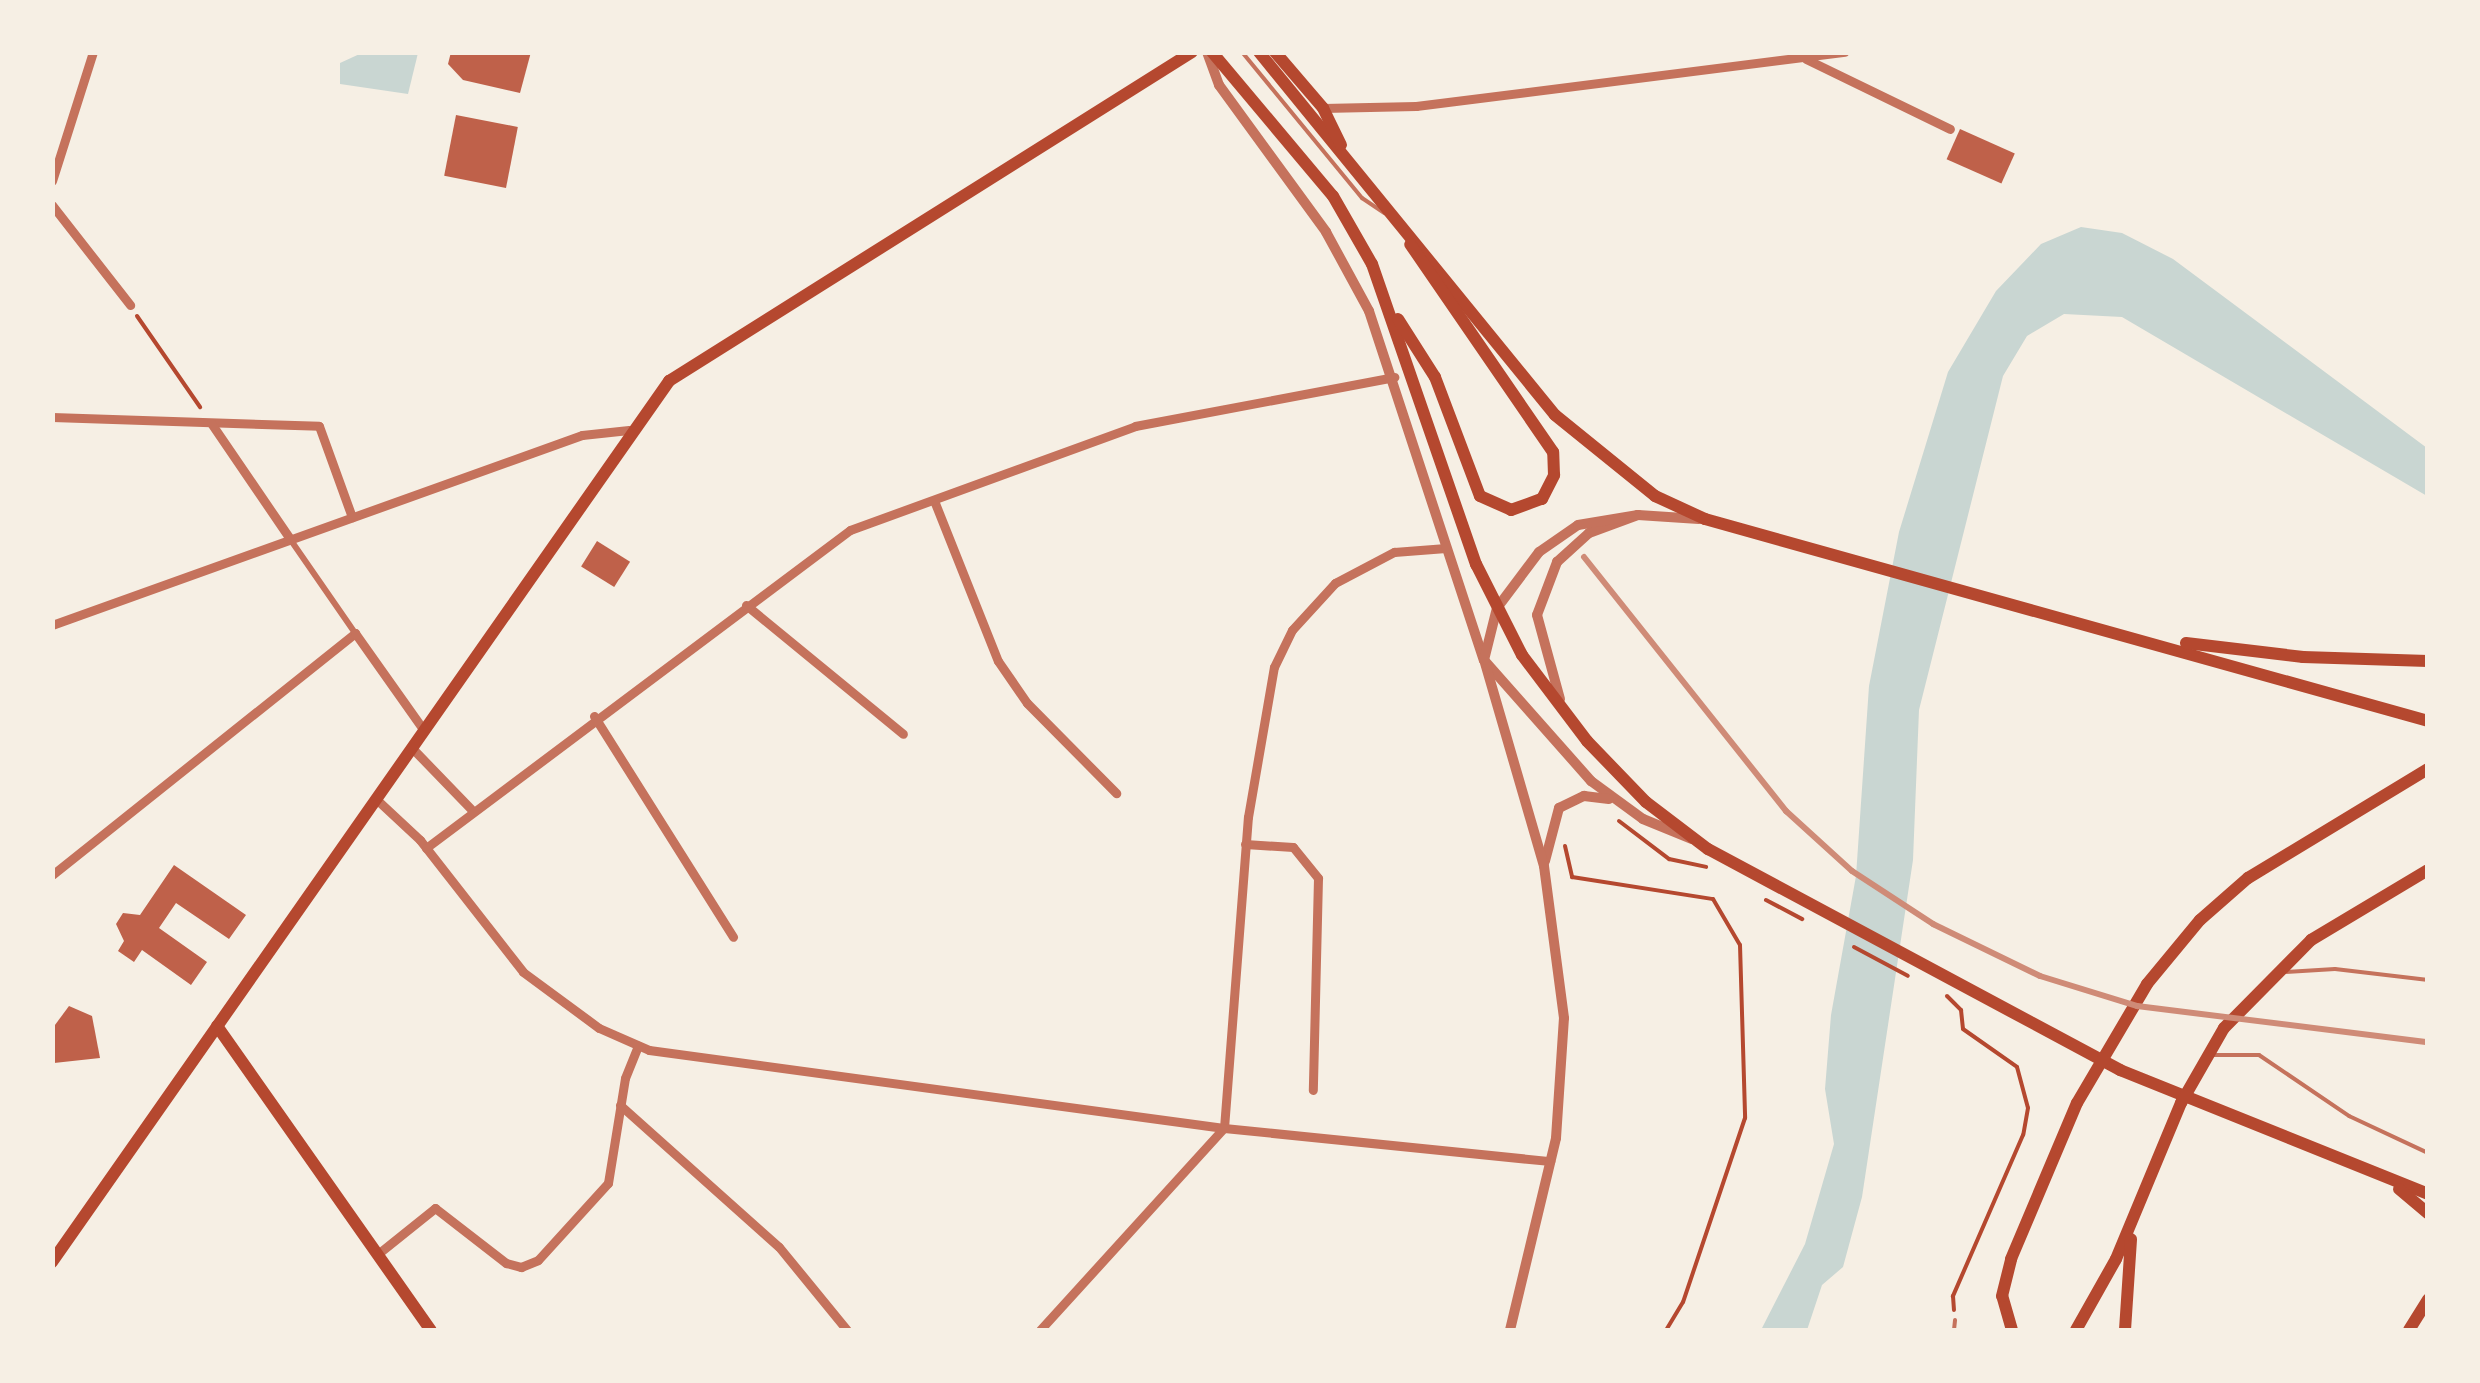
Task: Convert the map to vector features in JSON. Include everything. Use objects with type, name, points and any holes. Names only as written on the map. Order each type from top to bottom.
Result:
[{"type":"main road","points":[[53,1261],[629,430],[687,364],[1192,52]]},
{"type":"main road","points":[[1210,52],[1333,196],[1395,316],[1435,378],[1480,496],[1504,510],[1542,499],[1554,475],[1552,452],[1441,296],[1404,227]]},
{"type":"main road","points":[[1259,52],[1569,430],[1642,488],[1705,519],[2004,598],[2428,721]]},
{"type":"main road","points":[[1276,52],[1323,108],[1349,161]]},
{"type":"main road","points":[[1395,316],[1468,542],[1497,608],[1532,670],[1624,781],[1721,864],[2120,1070],[2428,1194]]},
{"type":"main road","points":[[2126,634],[2269,654],[2428,662]]},
{"type":"main road","points":[[2012,1330],[2002,1296],[2011,1259],[2077,1103],[2147,984],[2200,920],[2248,878],[2428,769]]},
{"type":"main road","points":[[2076,1330],[2138,1206],[2205,1057],[2275,973],[2344,916],[2428,870]]},
{"type":"main road","points":[[217,1026],[431,1330]]},
{"type":"main road","points":[[2390,1180],[2428,1213]]},
{"type":"main road","points":[[2125,1330],[2124,1277],[2138,1206]]},
{"type":"main road","points":[[2408,1330],[2428,1299]]},
{"type":"street","points":[[52,180],[93,52]]},
{"type":"street","points":[[1210,52],[1231,104],[1337,249],[1394,377],[1484,660],[1544,866],[1564,1018],[1550,1162],[1510,1330]]},
{"type":"street","points":[[1323,108],[1416,106],[1845,52]]},
{"type":"street","points":[[1804,58],[1950,130]]},
{"type":"street","points":[[52,205],[130,305]]},
{"type":"street","points":[[426,848],[594,716],[839,536],[1134,426],[1394,377]]},
{"type":"street","points":[[52,418],[319,426],[352,517]]},
{"type":"street","points":[[211,423],[423,729]]},
{"type":"street","points":[[52,625],[582,435],[629,430]]},
{"type":"street","points":[[935,503],[998,661],[1027,703],[1116,794]]},
{"type":"street","points":[[1484,660],[1497,608],[1538,552],[1562,534],[1591,520],[1638,515],[1705,519]]},
{"type":"street","points":[[1567,716],[1542,651],[1539,597],[1557,562],[1576,542],[1638,515]]},
{"type":"street","points":[[1040,1330],[1224,1128],[1245,844],[1263,708],[1292,630],[1322,594],[1364,565],[1409,549],[1446,548]]},
{"type":"street","points":[[746,604],[903,734]]},
{"type":"street","points":[[52,875],[355,633]]},
{"type":"street","points":[[1484,660],[1611,806]]},
{"type":"street","points":[[594,716],[733,937]]},
{"type":"street","points":[[412,747],[471,809]]},
{"type":"street","points":[[1544,866],[1555,814],[1565,803],[1591,796],[1693,840]]},
{"type":"street","points":[[374,798],[426,848],[523,972],[569,1009],[638,1046],[693,1060],[1224,1128],[1550,1162]]},
{"type":"street","points":[[1245,844],[1293,848],[1318,878],[1313,1090]]},
{"type":"street","points":[[379,1253],[435,1208],[506,1263],[521,1267],[538,1260],[608,1183],[620,1105],[638,1046]]},
{"type":"street","points":[[620,1105],[779,1247],[847,1330]]},
{"type":"lane","points":[[1242,52],[1362,198],[1404,227]]},
{"type":"lane","points":[[2275,973],[2334,969],[2428,980]]},
{"type":"lane","points":[[2205,1057],[2259,1055],[2349,1116],[2428,1152]]},
{"type":"lane","points":[[1954,1320],[1954,1330]]},
{"type":"path","points":[[130,305],[211,423]]},
{"type":"path","points":[[1611,806],[1668,859],[1721,864]]},
{"type":"path","points":[[1562,832],[1572,878],[1713,898],[1740,945],[1738,1048],[1746,1118],[1683,1302],[1666,1330]]},
{"type":"path","points":[[1761,896],[1805,921]]},
{"type":"path","points":[[1849,944],[1913,979]]},
{"type":"path","points":[[1936,990],[1959,1008],[1962,1029],[2018,1067],[2028,1108],[2023,1134],[1953,1296],[1954,1320]]},
{"type":"shaded area","points":[[364,52],[418,53],[408,94],[340,84],[340,63]]},
{"type":"shaded area","points":[[2081,227],[2122,233],[2173,259],[2427,448],[2427,496],[2122,317],[2064,314],[2027,336],[2003,376],[1919,710],[1913,860],[1862,1197],[1843,1267],[1822,1285],[1807,1330],[1761,1330],[1805,1244],[1834,1144],[1825,1089],[1831,1015],[1856,876],[1869,686],[1899,532],[1948,372],[1996,291],[2041,244]]},
{"type":"building","points":[[451,52],[531,52],[520,93],[463,80],[448,64]]},
{"type":"building","points":[[456,115],[518,127],[506,188],[444,176]]},
{"type":"building","points":[[1960,129],[2015,153],[2001,184],[1947,159]]},
{"type":"building","points":[[597,541],[630,562],[614,587],[581,566]]},
{"type":"building","points":[[174,865],[246,915],[229,939],[176,903],[159,928],[207,962],[191,985],[142,950],[134,962],[118,951],[124,941],[116,924],[123,913],[140,915]]},
{"type":"building","points":[[69,1006],[92,1016],[100,1058],[54,1063],[52,1029]]},
{"type":"railway","points":[[1584,557],[1786,811],[1852,871],[1933,924],[2040,976],[2137,1006],[2428,1042]]}]
